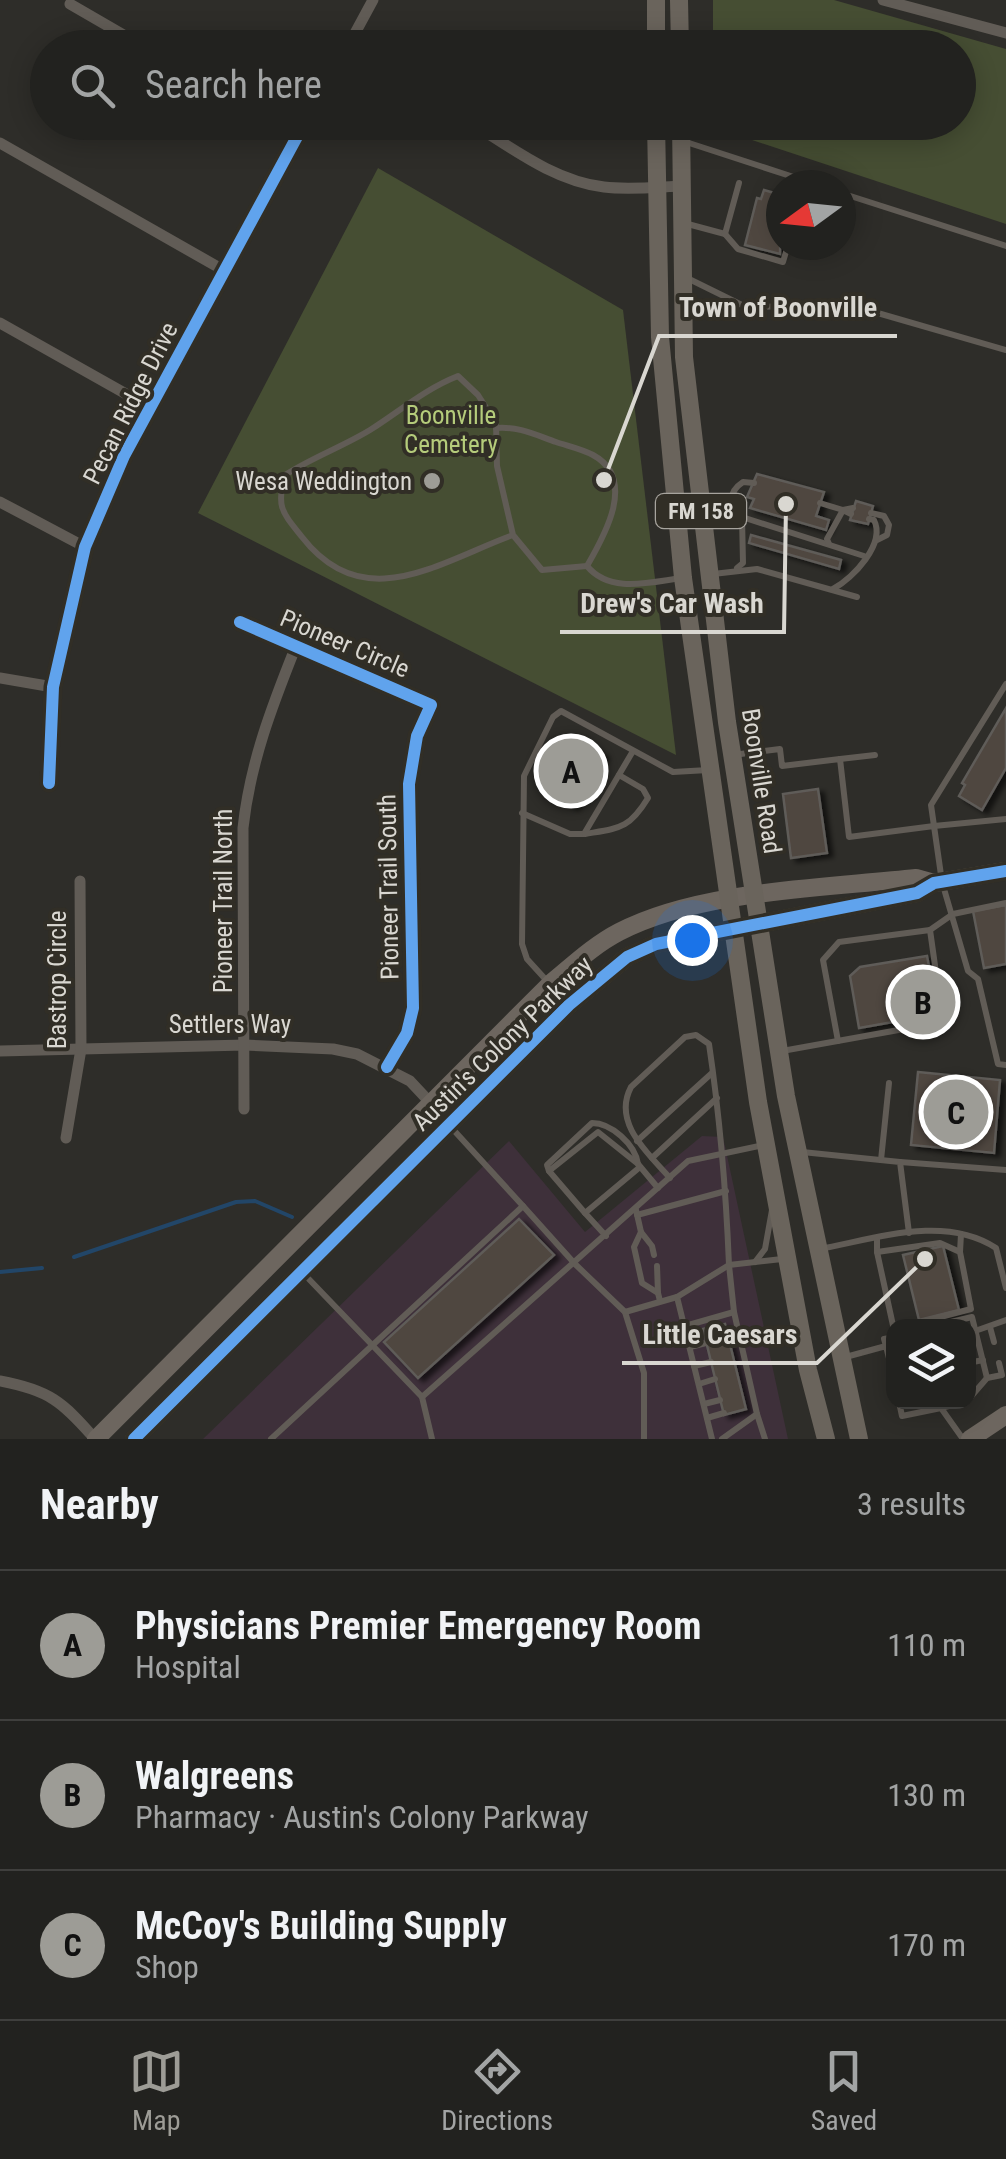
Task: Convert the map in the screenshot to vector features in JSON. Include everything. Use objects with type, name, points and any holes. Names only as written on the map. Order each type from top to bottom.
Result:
[{"type":"main road","points":[[656,0],[656,30]]},
{"type":"main road","points":[[679,0],[680,30]]},
{"type":"main road","name":"Boonville Road","points":[[656,140],[660,337],[683,578],[774,1194],[808,1370],[826,1439]]},
{"type":"main road","name":"Boonville Road","points":[[681,140],[684,358],[707,575],[778,1052],[859,1439]]},
{"type":"main road","points":[[683,578],[707,575]]},
{"type":"main road","points":[[786,1258],[818,1249]]},
{"type":"street","points":[[357,30],[372,0]]},
{"type":"street","points":[[883,0],[1006,33]]},
{"type":"street","points":[[70,4],[115,30]]},
{"type":"street","name":"Pecan Ridge Drive","points":[[50,783],[53,688],[86,547],[124,456],[295,140]]},
{"type":"street","points":[[499,140],[550,171],[577,181],[605,187],[682,186]]},
{"type":"street","points":[[0,143],[224,271]]},
{"type":"street","points":[[0,323],[152,408]]},
{"type":"street","points":[[0,502],[86,547]]},
{"type":"street","name":"Pioneer Circle","points":[[240,622],[431,705]]},
{"type":"street","name":"Pioneer Trail North","points":[[244,1109],[243,828],[247,787],[257,748],[296,646]]},
{"type":"street","points":[[0,678],[53,688]]},
{"type":"street","name":"Pioneer Trail South","points":[[387,1067],[406,1033],[413,1008],[410,772],[417,736],[431,705]]},
{"type":"street","name":"Austin's Colony Parkway","points":[[96,1439],[440,1114],[627,958],[656,944],[917,893],[938,883],[1006,871]]},
{"type":"street","name":"Austin's Colony Parkway","points":[[134,1439],[302,1272],[551,984],[598,944],[639,922],[687,908],[754,896],[916,878],[938,883]]},
{"type":"street","name":"Bastrop Circle","points":[[66,1138],[81,1049],[80,881]]},
{"type":"street","name":"Settlers Way","points":[[0,1051],[245,1044],[333,1049],[387,1067],[410,1081],[440,1114]]},
{"type":"street","points":[[0,1381],[34,1387],[68,1408],[96,1439]]},
{"type":"street","points":[[970,1439],[1006,1415]]},
{"type":"lane","points":[[702,140],[779,170]]},
{"type":"lane","points":[[725,234],[739,183]]},
{"type":"lane","points":[[856,197],[1006,246]]},
{"type":"lane","points":[[683,223],[725,234],[738,249],[766,257]]},
{"type":"lane","points":[[684,277],[746,307],[850,305],[1006,350]]},
{"type":"lane","points":[[513,535],[414,575],[364,580],[320,558],[286,518],[279,497],[285,475],[314,456],[369,430],[434,386],[458,376],[478,395],[496,422],[497,466],[513,535],[542,570],[587,566],[606,582],[634,584],[683,578]]},
{"type":"lane","points":[[496,428],[512,426],[594,455],[614,478],[616,494],[605,534],[587,566]]},
{"type":"lane","points":[[754,483],[742,482],[733,488],[730,498],[734,512],[742,518],[864,556]]},
{"type":"lane","points":[[820,503],[849,511],[830,530],[830,544]]},
{"type":"lane","points":[[832,590],[851,579],[864,556],[886,535],[889,525],[884,516],[870,516]]},
{"type":"lane","points":[[735,570],[742,563],[742,518]]},
{"type":"lane","points":[[707,575],[756,569],[857,596]]},
{"type":"lane","points":[[1006,684],[931,805],[938,883],[954,914],[968,971],[978,979],[998,1064],[1006,1065]]},
{"type":"lane","points":[[569,1005],[528,959],[522,944],[524,776],[553,717],[561,712],[673,772],[710,770]]},
{"type":"lane","points":[[732,755],[780,749],[782,766],[875,755]]},
{"type":"lane","points":[[584,834],[633,752]]},
{"type":"lane","points":[[840,759],[849,837],[1006,819]]},
{"type":"lane","points":[[522,813],[570,834],[624,828],[648,798],[643,788],[619,775]]},
{"type":"lane","points":[[838,1041],[823,960],[838,942],[930,930],[954,914],[1006,903]]},
{"type":"lane","points":[[778,1052],[943,1022],[930,930]]},
{"type":"lane","points":[[670,1178],[630,1133],[628,1092],[685,1037],[702,1036],[710,1044],[724,1156],[734,1312],[764,1439]]},
{"type":"lane","points":[[637,1142],[713,1072]]},
{"type":"lane","points":[[881,1160],[889,1082]]},
{"type":"lane","points":[[652,1158],[717,1098]]},
{"type":"lane","points":[[440,1114],[576,1264],[625,1312],[644,1373],[644,1439]]},
{"type":"lane","points":[[606,1236],[549,1171],[598,1132],[639,1165],[658,1188]]},
{"type":"lane","points":[[422,1397],[636,1212],[688,1162],[766,1145]]},
{"type":"lane","points":[[796,1152],[1006,1170]]},
{"type":"lane","points":[[900,1162],[909,1233]]},
{"type":"lane","points":[[585,1213],[639,1165]]},
{"type":"lane","points":[[636,1212],[726,1191]]},
{"type":"lane","points":[[755,1262],[765,1249],[774,1194]]},
{"type":"lane","points":[[270,1439],[523,1206]]},
{"type":"lane","points":[[636,1212],[640,1232],[654,1255]]},
{"type":"lane","points":[[818,1249],[932,1229],[979,1236],[996,1248],[1006,1288]]},
{"type":"lane","points":[[640,1232],[634,1247],[642,1283],[658,1297]]},
{"type":"lane","points":[[933,1319],[971,1309],[960,1252],[962,1234]]},
{"type":"lane","points":[[877,1239],[891,1319]]},
{"type":"lane","points":[[877,1252],[940,1243],[960,1252]]},
{"type":"lane","points":[[625,1312],[658,1297],[678,1297],[729,1266],[786,1258]]},
{"type":"lane","points":[[657,1266],[658,1297]]},
{"type":"lane","points":[[302,1272],[422,1397],[432,1439]]},
{"type":"lane","points":[[678,1297],[712,1439]]},
{"type":"lane","points":[[684,1326],[734,1312]]},
{"type":"lane","points":[[976,1331],[1006,1320]]},
{"type":"lane","points":[[990,1327],[994,1342]]},
{"type":"lane","points":[[728,1336],[739,1333]]},
{"type":"lane","points":[[976,1335],[988,1378]]},
{"type":"lane","points":[[841,1358],[886,1346],[886,1338]]},
{"type":"lane","points":[[690,1347],[706,1342]]},
{"type":"lane","points":[[733,1356],[744,1353]]},
{"type":"lane","points":[[976,1361],[983,1360]]},
{"type":"lane","points":[[694,1366],[711,1362]]},
{"type":"lane","points":[[976,1390],[988,1378],[1002,1375],[999,1364]]},
{"type":"lane","points":[[737,1373],[748,1370]]},
{"type":"lane","points":[[699,1384],[715,1379]]},
{"type":"lane","points":[[742,1393],[752,1390]]},
{"type":"lane","points":[[704,1404],[720,1400]]},
{"type":"lane","points":[[746,1408],[755,1405]]},
{"type":"lane","points":[[900,1409],[902,1416],[921,1409]]},
{"type":"lane","points":[[943,1409],[962,1439]]},
{"type":"lane","points":[[707,1418],[724,1413]]},
{"type":"lane","points":[[722,1439],[757,1414]]},
{"type":"shaded area","points":[[702,1136],[723,1137],[788,1439],[203,1439],[509,1141],[585,1232]]},
{"type":"green space","points":[[713,0],[834,0],[939,30],[713,30]]},
{"type":"green space","points":[[976,40],[1006,49],[1006,224],[856,174],[856,170],[843,170],[752,140],[976,140]]},
{"type":"green space","name":"Boonville Cemetery","points":[[378,168],[623,310],[676,755],[198,513]]},
{"type":"building","points":[[766,191],[766,250],[745,245],[757,198],[761,199]]},
{"type":"building","points":[[757,474],[824,492],[816,516],[829,520],[826,530],[750,508],[754,499],[747,497]]},
{"type":"building","points":[[856,501],[873,506],[868,524],[850,520]]},
{"type":"building","points":[[751,535],[841,560],[839,569],[749,543]]},
{"type":"building","points":[[1006,708],[1006,768],[982,810],[959,796],[965,785],[962,783]]},
{"type":"building","points":[[570,736],[603,755],[573,806],[540,787]]},
{"type":"building","points":[[818,789],[827,853],[791,858],[783,794]]},
{"type":"building","points":[[1006,905],[1006,964],[984,968],[973,911]]},
{"type":"building","points":[[927,956],[938,1014],[859,1028],[850,976],[860,967]]},
{"type":"building","points":[[918,1072],[1000,1080],[994,1153],[911,1145]]},
{"type":"building","points":[[519,1219],[554,1255],[418,1378],[384,1342]]},
{"type":"building","points":[[943,1246],[959,1310],[919,1319],[903,1255]]},
{"type":"building","points":[[725,1324],[746,1409],[724,1415],[703,1329]]},
{"type":"waterway","points":[[74,1257],[236,1202],[255,1201],[292,1217]]},
{"type":"waterway","points":[[0,1272],[42,1268]]},
{"type":"cycle path","points":[[49,783],[53,687],[85,547],[124,456],[295,140]]},
{"type":"cycle path","points":[[240,622],[431,705],[417,736],[409,784],[413,1008],[407,1033],[387,1067]]},
{"type":"cycle path","points":[[134,1439],[569,1005],[627,957],[656,944],[917,893],[934,883],[1006,871]]},
{"type":"place","name":"Town of Boonville","points":[[604,480]]},
{"type":"place","name":"Wesa Weddington","points":[[432,481]]},
{"type":"place","name":"Drew's Car Wash","points":[[786,504]]},
{"type":"place","name":"Physicians Premier Emergency Room","points":[[571,771]]},
{"type":"place","name":"Walgreens","points":[[923,1002]]},
{"type":"place","name":"McCoy's Building Supply","points":[[956,1112]]},
{"type":"place","name":"Little Caesars","points":[[925,1259]]}]
